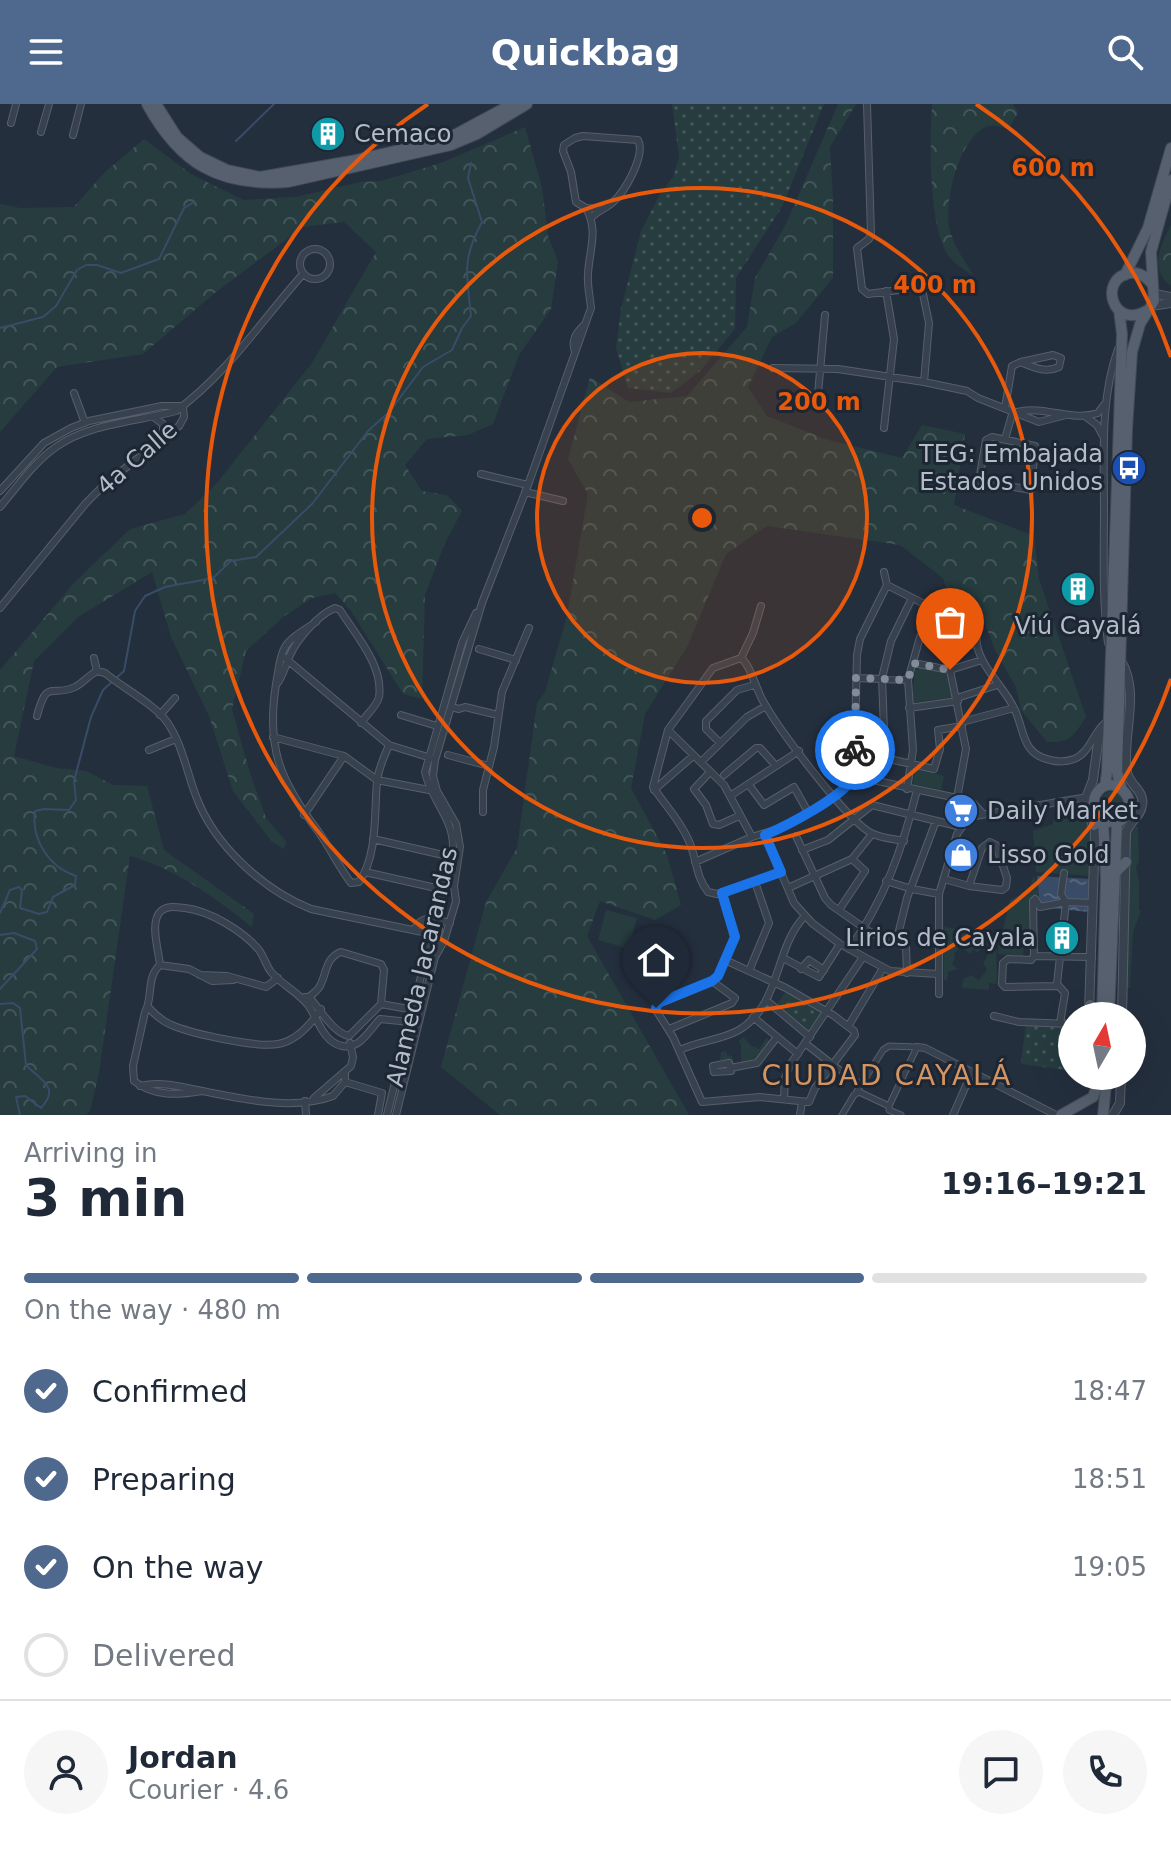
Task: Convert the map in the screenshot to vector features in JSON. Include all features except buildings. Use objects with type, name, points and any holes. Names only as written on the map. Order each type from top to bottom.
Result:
[{"type":"main road","points":[[147,104],[174,145],[194,162],[250,183],[288,182],[409,157],[477,134],[527,104]]},
{"type":"main road","points":[[156,104],[177,137],[214,169],[273,176],[447,139],[512,104]]},
{"type":"main road","points":[[1105,786],[1122,334],[1112,290],[1125,275],[1148,228],[1171,148]]},
{"type":"main road","points":[[1130,807],[1128,793],[1121,787],[1117,772],[1132,352],[1134,339],[1151,299],[1153,239],[1171,180]]},
{"type":"main road","points":[[1125,275],[1142,275],[1151,299]]},
{"type":"main road","points":[[1119,310],[1132,315],[1151,299]]},
{"type":"main road","points":[[1110,877],[1090,797],[1105,786],[1121,787]]},
{"type":"main road","points":[[1094,817],[1117,822],[1142,797]]},
{"type":"main road","points":[[1109,1002],[1110,877],[1117,822]]},
{"type":"main road","points":[[1110,877],[1126,862]]},
{"type":"main road","points":[[1095,866],[1110,877]]},
{"type":"main road","points":[[1108,953],[1123,965]]},
{"type":"main road","points":[[1092,960],[1108,953]]},
{"type":"main road","points":[[1103,1002],[1108,953]]},
{"type":"main road","points":[[1059,1115],[1093,1097],[1095,1090]]},
{"type":"main road","points":[[1103,1115],[1106,1090]]},
{"type":"main road","points":[[1077,1106],[1097,1115]]},
{"type":"street","points":[[11,123],[16,104]]},
{"type":"street","points":[[41,132],[49,104]]},
{"type":"street","points":[[73,135],[81,104]]},
{"type":"street","points":[[867,104],[871,237],[859,245],[857,252],[863,291],[868,294],[914,288],[923,294],[929,323],[924,382]]},
{"type":"street","points":[[591,218],[599,209],[613,203],[632,176],[641,148],[638,140],[583,136],[566,143],[563,151],[571,172],[576,202],[586,208],[599,209]]},
{"type":"street","points":[[482,603],[575,352],[575,337],[591,308],[587,278],[593,246],[591,218],[586,208]]},
{"type":"street","name":"4a Calle","points":[[316,249],[325,253],[330,261],[325,275],[316,279],[303,274],[300,259],[306,251],[316,249]]},
{"type":"street","name":"4a Calle","points":[[0,608],[86,503],[182,422],[183,406],[243,345],[303,274]]},
{"type":"street","points":[[884,428],[894,339],[886,291]]},
{"type":"street","points":[[1151,299],[1171,300]]},
{"type":"street","points":[[818,394],[825,315]]},
{"type":"street","points":[[1111,673],[1103,602],[1104,438],[1108,380],[1122,334]]},
{"type":"street","points":[[1005,439],[1011,410],[1012,366],[1021,362],[1053,355],[1062,361],[1059,367],[1051,370],[1021,362]]},
{"type":"street","points":[[773,368],[820,369],[924,382],[967,391],[1039,422],[1066,415]]},
{"type":"street","points":[[74,393],[85,423]]},
{"type":"street","points":[[1011,410],[1033,408],[1085,416],[1098,413],[1106,402]]},
{"type":"street","points":[[0,491],[44,443],[85,423],[173,404],[183,406]]},
{"type":"street","points":[[0,507],[55,447],[81,433],[176,411],[183,406]]},
{"type":"street","points":[[1085,416],[1097,425],[1104,438]]},
{"type":"street","points":[[153,417],[163,424],[163,437]]},
{"type":"street","points":[[992,437],[1005,439],[1035,446],[1031,490],[979,481],[986,440],[992,437]]},
{"type":"street","points":[[481,474],[563,501]]},
{"type":"street","points":[[695,862],[752,837],[765,835],[808,812],[833,796],[854,776],[860,639],[887,585],[884,572]]},
{"type":"street","points":[[887,585],[934,609],[976,621],[977,645],[982,660],[1014,708],[1028,748],[1036,755],[1053,761],[1066,761],[1082,755],[1095,730],[1109,719]]},
{"type":"street","points":[[912,598],[891,641],[882,678],[885,756],[934,769],[940,749],[938,730],[1014,708]]},
{"type":"street","name":"Alameda Jacarandas","points":[[396,1115],[435,957],[441,949],[456,901],[454,886],[460,835],[437,791],[431,758],[437,726],[462,643],[482,603]]},
{"type":"street","name":"Alameda Jacarandas","points":[[387,1115],[436,920],[439,891],[447,872],[453,836],[429,790],[425,772],[454,699],[482,603]]},
{"type":"street","points":[[761,606],[741,658],[713,668],[668,730],[653,783],[654,790],[678,819],[690,842],[705,889],[712,894],[781,872]]},
{"type":"street","points":[[361,723],[378,700],[378,684],[373,664],[340,610],[335,608],[316,622],[284,658],[283,677],[276,685],[271,713],[273,737],[289,792],[351,883],[359,882],[365,872],[373,839],[377,780],[389,745]]},
{"type":"street","points":[[907,789],[913,750],[908,680],[920,637],[934,609]]},
{"type":"street","points":[[483,812],[483,790],[506,681],[529,628]]},
{"type":"street","points":[[920,637],[977,645]]},
{"type":"street","points":[[479,649],[516,660]]},
{"type":"street","points":[[94,658],[97,671],[160,715],[176,739],[203,813],[231,853],[265,882],[296,904],[311,909],[432,934]]},
{"type":"street","points":[[284,658],[389,745],[431,758]]},
{"type":"street","points":[[741,658],[747,662],[754,685],[766,706],[833,796],[872,834],[904,841]]},
{"type":"street","points":[[1120,659],[1130,678],[1127,773],[1142,797],[1141,809],[1129,823],[1126,832],[1122,1002]]},
{"type":"street","points":[[913,663],[950,670],[982,660]]},
{"type":"street","points":[[950,670],[966,757],[957,798]]},
{"type":"street","points":[[37,716],[42,698],[49,691],[78,686],[97,671]]},
{"type":"street","points":[[856,678],[908,680]]},
{"type":"street","points":[[720,743],[706,729],[706,721],[737,690],[754,685]]},
{"type":"street","points":[[909,708],[957,700],[997,685]]},
{"type":"street","points":[[446,696],[465,707],[498,715]]},
{"type":"street","points":[[160,715],[175,698]]},
{"type":"street","points":[[701,762],[747,717],[766,706]]},
{"type":"street","points":[[451,707],[465,707]]},
{"type":"street","points":[[401,715],[437,726]]},
{"type":"street","points":[[939,994],[939,894],[961,827],[967,820],[983,814],[1090,797],[1099,735],[1109,719]]},
{"type":"street","points":[[668,730],[724,785],[752,837]]},
{"type":"street","points":[[273,737],[344,756],[377,780],[429,790]]},
{"type":"street","points":[[149,750],[176,739]]},
{"type":"street","points":[[724,775],[756,748],[760,748],[776,766]]},
{"type":"street","points":[[730,796],[799,751]]},
{"type":"street","points":[[448,755],[489,766]]},
{"type":"street","points":[[304,815],[344,756]]},
{"type":"street","points":[[654,790],[693,756]]},
{"type":"street","points":[[710,772],[694,789],[706,805],[713,824],[719,825],[739,816]]},
{"type":"street","points":[[854,776],[957,798],[973,803],[983,814]]},
{"type":"street","points":[[749,785],[764,805],[791,786],[794,787],[808,812]]},
{"type":"street","points":[[849,949],[873,914],[904,841],[917,790]]},
{"type":"street","points":[[1065,801],[1094,817],[1090,1002]]},
{"type":"street","points":[[802,850],[828,840],[875,805],[961,827]]},
{"type":"street","points":[[896,943],[936,821]]},
{"type":"street","points":[[788,888],[852,859],[872,834]]},
{"type":"street","points":[[765,835],[804,917],[840,944],[883,968],[938,974]]},
{"type":"street","points":[[796,836],[825,898],[864,929],[908,949],[907,973]]},
{"type":"street","points":[[373,839],[443,855]]},
{"type":"street","points":[[944,879],[969,886],[1000,890],[1006,887],[1007,878],[996,845],[987,843],[977,860],[969,886]]},
{"type":"street","points":[[952,852],[977,860]]},
{"type":"street","points":[[839,910],[865,871],[852,859]]},
{"type":"street","points":[[447,872],[453,874],[457,870]]},
{"type":"street","points":[[365,872],[450,893],[456,901]]},
{"type":"street","points":[[1057,986],[1066,902],[1061,894],[1064,873]]},
{"type":"street","points":[[886,881],[939,894]]},
{"type":"street","points":[[749,971],[769,923],[755,882]]},
{"type":"street","points":[[722,893],[735,931],[718,976],[658,1003],[656,1010],[680,1050],[702,1102],[760,1097],[809,1102],[815,1088],[855,1035],[849,1025],[725,960]]},
{"type":"street","points":[[831,905],[849,897]]},
{"type":"street","points":[[1064,1002],[1065,993],[1057,986],[1003,986],[1002,966],[1005,961],[1031,960],[1034,956],[1035,899],[1040,907],[1066,902],[1093,903]]},
{"type":"street","points":[[345,1073],[345,1082],[333,1096],[308,1101],[271,1102],[177,1085],[140,1086],[134,1081],[132,1073],[145,1012],[149,1008],[151,983],[160,965],[157,920],[162,909],[172,907],[201,911],[248,939],[260,951],[275,976],[321,1009],[341,1034],[349,1036]]},
{"type":"street","points":[[680,1050],[738,1031],[753,1017],[774,983],[790,934],[804,917]]},
{"type":"street","points":[[414,930],[421,919],[450,923]]},
{"type":"street","points":[[435,957],[439,932],[436,920]]},
{"type":"street","points":[[783,958],[818,977],[840,944]]},
{"type":"street","points":[[305,998],[320,986],[331,958],[341,952],[381,964],[384,970],[381,1004],[349,1036]]},
{"type":"street","points":[[1034,956],[1092,960]]},
{"type":"street","points":[[784,1099],[787,1072],[863,957]]},
{"type":"street","points":[[801,969],[809,960],[824,970]]},
{"type":"street","points":[[160,965],[181,967],[212,981],[236,979],[259,985],[275,976]]},
{"type":"street","points":[[849,1025],[883,968]]},
{"type":"street","points":[[669,1029],[732,1003],[735,998],[712,981]]},
{"type":"street","points":[[305,998],[315,1018],[339,1046],[351,1047],[366,1036],[380,1019],[410,1022]]},
{"type":"street","points":[[766,1000],[810,1037]]},
{"type":"street","points":[[381,1004],[421,1012]]},
{"type":"street","points":[[149,1008],[157,1018],[186,1029],[263,1045],[280,1044],[292,1039],[321,1009]]},
{"type":"street","points":[[994,1016],[1014,1022],[1058,1023]]},
{"type":"street","points":[[753,1017],[798,1054]]},
{"type":"street","points":[[142,1025],[157,1018]]},
{"type":"street","points":[[306,1115],[308,1101],[345,1073],[353,1061],[349,1036]]},
{"type":"street","points":[[730,1068],[757,1063],[777,1037]]},
{"type":"street","points":[[806,1044],[861,1084]]},
{"type":"street","points":[[842,1115],[886,1047],[917,1047],[1059,1115]]},
{"type":"street","points":[[901,1115],[893,1114],[889,1106],[917,1047]]},
{"type":"street","points":[[953,1115],[972,1072]]},
{"type":"street","points":[[345,1082],[382,1093],[378,1115]]},
{"type":"street","points":[[1113,1115],[1120,1103],[1120,1090]]},
{"type":"street","points":[[857,1091],[889,1106]]},
{"type":"street","points":[[800,1115],[802,1102]]},
{"type":"green space","points":[[672,104],[824,104],[782,207],[736,278],[735,329],[700,371],[671,393],[628,388],[616,348],[621,309],[641,231],[660,194],[673,177],[679,157]]},
{"type":"green space","points":[[838,104],[856,104],[830,147],[833,278],[796,323],[772,337],[748,387],[767,416],[828,440],[902,458],[922,425],[965,434],[954,505],[1034,536],[1039,579],[1086,717],[1071,737],[1047,742],[1021,710],[1016,687],[995,650],[980,610],[951,603],[943,578],[900,545],[767,526],[726,554],[688,645],[645,714],[631,788],[667,855],[681,905],[655,920],[600,901],[587,936],[689,1115],[500,1115],[441,1067],[486,902],[517,848],[537,703],[545,692],[567,616],[588,494],[568,459],[590,377],[629,402],[687,396],[747,327],[755,278],[786,224]]},
{"type":"green space","points":[[932,104],[1013,104],[1018,113],[1008,129],[990,126],[975,135],[955,175],[949,205],[950,231],[974,276],[952,259],[940,237],[933,201]]},
{"type":"green space","points":[[525,127],[542,187],[548,236],[558,261],[551,309],[519,355],[493,424],[468,435],[427,439],[405,465],[422,491],[447,495],[462,511],[444,545],[425,595],[422,699],[403,694],[351,611],[335,593],[312,598],[283,617],[246,651],[232,709],[266,818],[286,841],[284,849],[272,842],[233,791],[209,716],[171,637],[152,572],[78,617],[34,661],[14,756],[56,768],[86,771],[113,785],[147,786],[164,850],[254,914],[252,927],[179,876],[130,856],[99,1073],[90,1111],[86,1115],[0,1115],[0,670],[74,583],[130,529],[185,514],[217,483],[312,363],[376,252],[344,222],[303,227],[216,292],[143,354],[57,367],[0,432],[0,204],[20,208],[74,207],[104,173],[144,139],[191,174],[243,200],[295,197],[361,182],[381,181],[441,163]]},
{"type":"green space","points":[[1171,225],[1171,286],[1158,265],[1160,249]]},
{"type":"green space","points":[[921,668],[947,673],[954,697],[912,703],[915,670]]},
{"type":"green space","points":[[915,767],[944,776],[941,790],[913,784]]},
{"type":"green space","points":[[1113,791],[1122,795],[1126,804],[1122,813],[1113,817],[1104,813],[1100,804],[1104,795]]},
{"type":"green space","points":[[1074,811],[1082,816],[1090,830],[1090,876],[1036,872],[1033,831],[1053,824],[1053,820]]},
{"type":"green space","points":[[1133,825],[1138,827],[1139,861],[1136,867],[1141,911],[1133,933],[1130,988],[1126,988],[1130,832]]},
{"type":"green space","points":[[1034,875],[1039,894],[1030,902],[1029,935],[1002,934],[1010,900],[1028,891]]},
{"type":"green space","points":[[606,910],[637,918],[629,949],[598,940]]},
{"type":"green space","points":[[943,927],[996,934],[997,984],[989,983],[989,990],[962,988],[963,979],[971,975],[979,980],[987,970],[983,963],[988,955],[982,948],[977,953],[974,949],[970,954],[961,946],[954,953],[952,964],[958,969],[948,972],[947,981],[944,980]]},
{"type":"green space","points":[[999,937],[1024,938],[1023,956],[998,954]]},
{"type":"green space","points":[[786,991],[822,1012],[808,1029],[809,1032],[776,1006]]},
{"type":"green space","points":[[1026,1023],[1058,1026],[1058,1069],[1021,1064]]},
{"type":"green space","points":[[743,1037],[759,1049],[767,1037],[771,1043],[757,1061],[734,1065],[730,1060],[720,1060],[721,1052],[726,1051],[727,1055],[732,1056],[734,1064],[741,1062],[741,1044],[738,1042]]},
{"type":"water","points":[[1037,876],[1091,879],[1089,912],[1040,907]]},
{"type":"waterway","points":[[236,141],[274,104]]},
{"type":"waterway","points":[[0,913],[10,890],[19,887],[22,890],[20,908],[39,914],[47,912],[53,897],[75,885],[76,876],[50,859],[39,842],[35,811],[69,810],[76,800],[74,781],[91,717],[103,690],[124,671],[135,611],[145,596],[165,587],[213,578],[231,561],[256,557],[312,504],[368,431],[390,411],[423,367],[452,350],[471,316],[468,258],[482,222],[468,178],[471,163]]},
{"type":"waterway","points":[[0,328],[43,317],[56,306],[77,270],[86,265],[97,265],[121,273],[159,259],[184,208],[194,202]]},
{"type":"waterway","points":[[0,935],[14,933],[35,941],[37,949],[0,989]]},
{"type":"waterway","points":[[0,1004],[13,1003],[20,1008],[26,1065],[49,1089],[47,1101],[41,1108],[25,1096],[16,1097],[20,1115]]},
{"type":"way so far","points":[[855,750],[856,678],[908,680],[913,663],[950,670]]},
{"type":"place","name":"Cemaco","points":[[328,134]]},
{"type":"place","name":"TEG: Embajada Estados Unidos","points":[[1129,468]]},
{"type":"place","name":"Viú Cayalá","points":[[1078,589]]},
{"type":"place","name":"Daily Market","points":[[961,811]]},
{"type":"place","name":"Lisso Gold","points":[[961,855]]},
{"type":"place","name":"Lirios de Cayala","points":[[1062,938]]},
{"type":"district","name":"CIUDAD CAYALÁ","points":[[887,1075]]},
{"type":"route","points":[[656,1008],[658,1003],[718,976],[735,937],[734,925],[722,893],[781,872],[765,835],[822,805],[845,787],[854,776],[855,750]]}]
